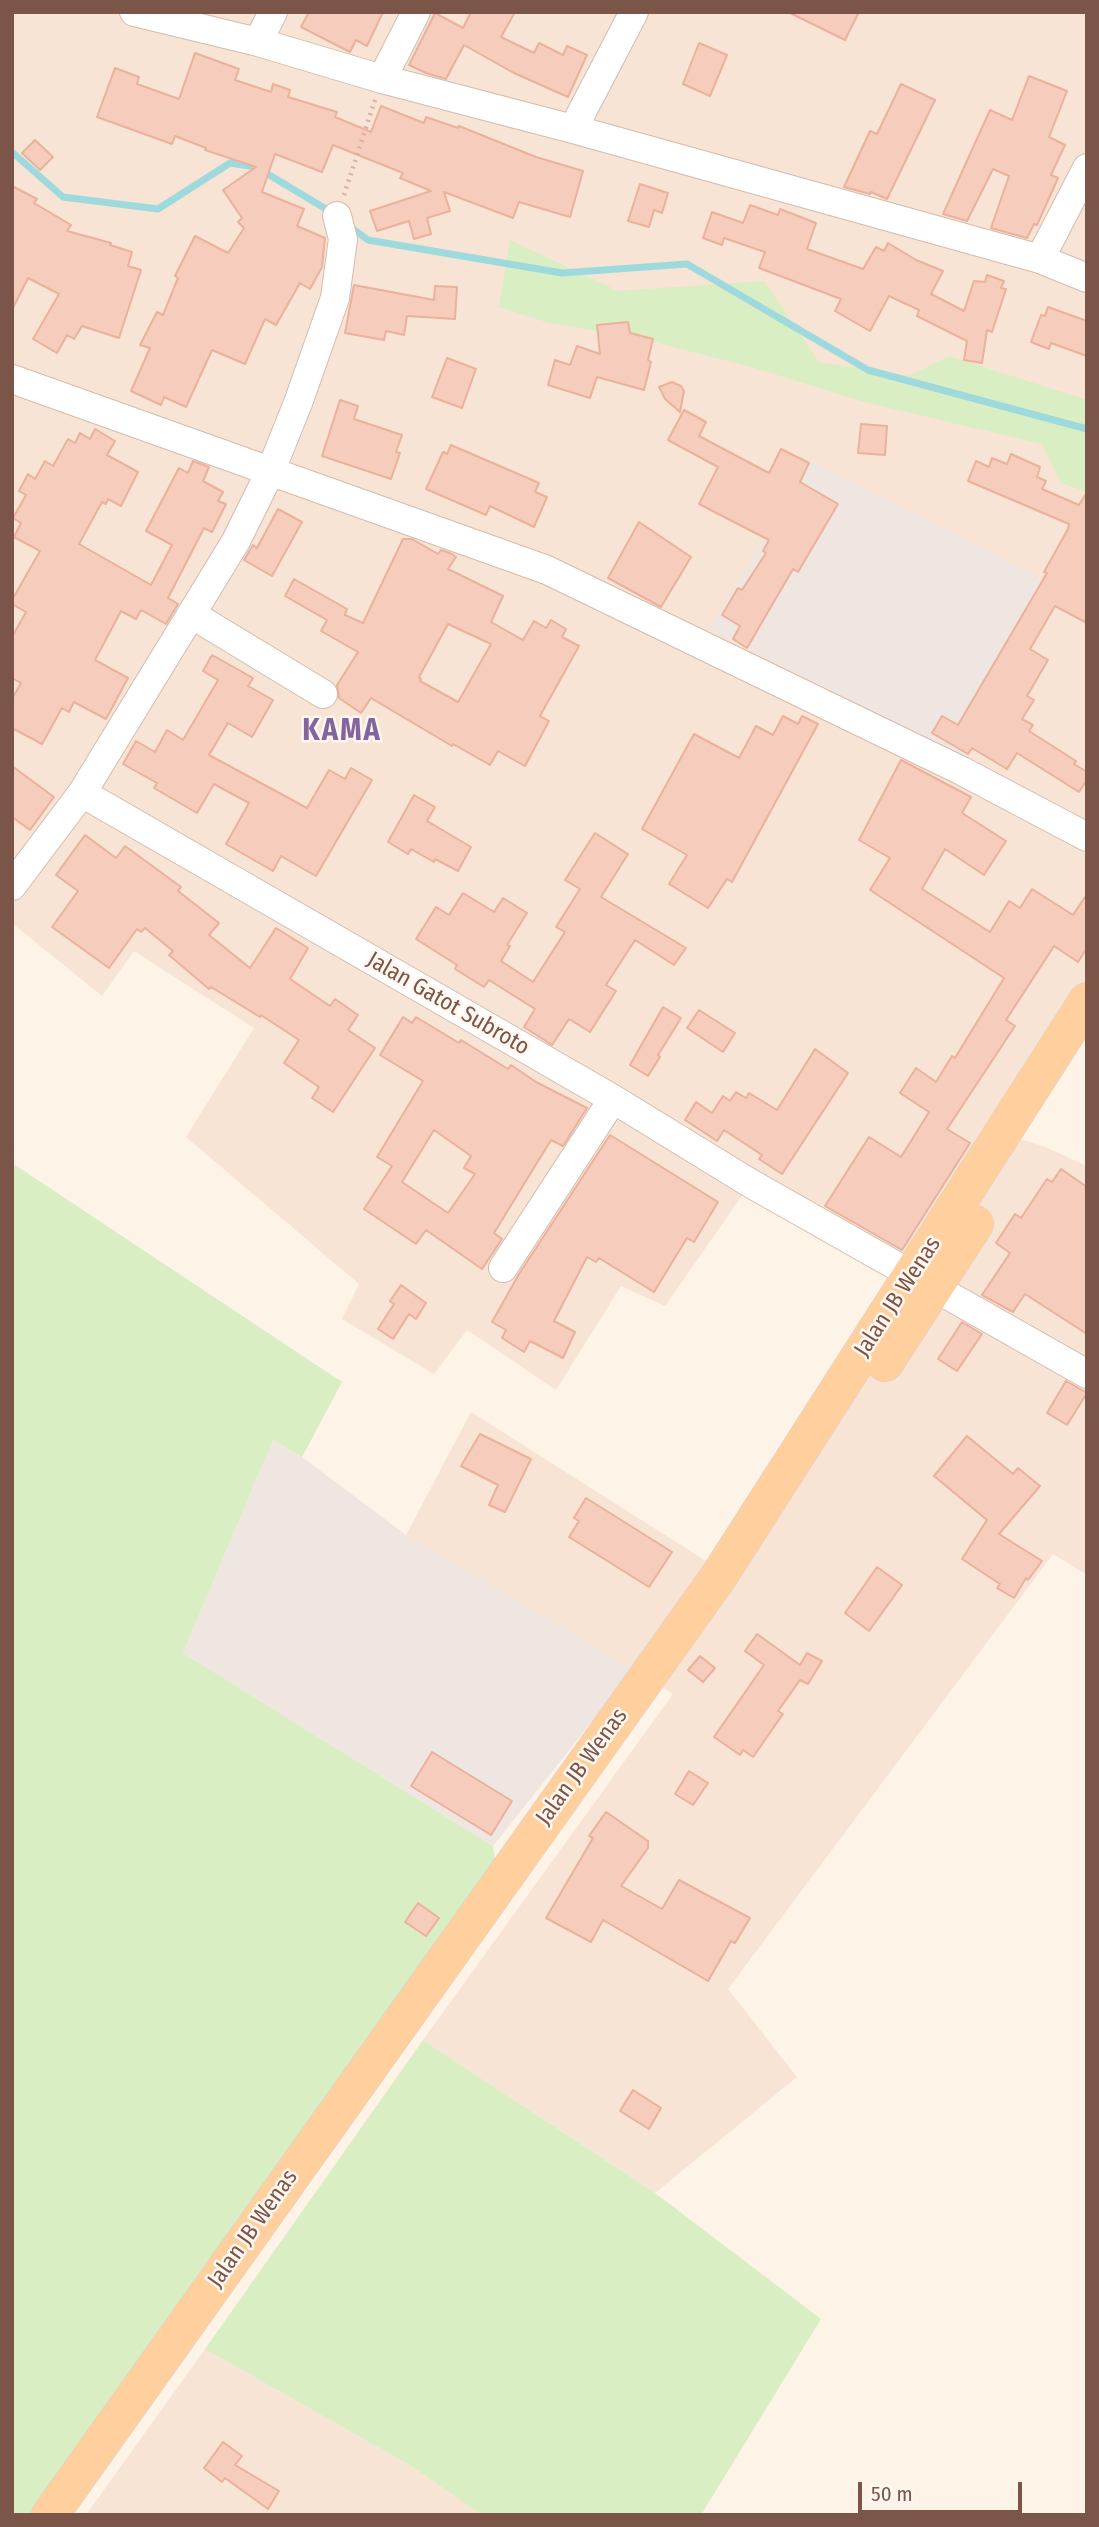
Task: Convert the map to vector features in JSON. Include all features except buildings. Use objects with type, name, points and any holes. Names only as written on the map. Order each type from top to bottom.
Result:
[{"type":"main road","name":"Jalan JB Wenas","points":[[923,1282],[1087,1001]]},
{"type":"main road","name":"Jalan JB Wenas","points":[[50,2515],[200,2321],[603,1755],[719,1576],[1087,1045]]},
{"type":"main road","name":"Jalan JB Wenas","points":[[77,2515],[200,2321]]},
{"type":"street","points":[[134,12],[258,43],[1040,259],[1087,278]]},
{"type":"street","points":[[258,43],[273,12]]},
{"type":"street","points":[[382,79],[416,12]]},
{"type":"street","points":[[573,129],[634,12]]},
{"type":"street","points":[[1040,259],[1087,168]]},
{"type":"street","points":[[12,886],[82,793],[236,541],[271,470],[335,298],[343,239],[337,216]]},
{"type":"street","points":[[12,379],[547,570],[962,771],[1087,837]]},
{"type":"street","points":[[191,614],[323,694]]},
{"type":"street","name":"Jalan Gatot Subroto","points":[[82,793],[613,1099],[750,1183],[1087,1374]]},
{"type":"street","points":[[503,1268],[613,1099]]},
{"type":"path","points":[[337,216],[382,79]]},
{"type":"shaded area","points":[[12,12],[1087,12],[1087,997],[1003,1134],[1043,1146],[1087,1166],[1087,1575],[1053,1554],[728,1989],[797,2077],[655,2193],[423,2040],[673,1694],[406,1535],[471,1412],[725,1573],[935,1277],[750,1184],[665,1306],[621,1286],[556,1390],[467,1330],[434,1374],[342,1319],[359,1284],[186,1137],[254,1028],[134,951],[102,996],[12,923]]},
{"type":"shaded area","points":[[809,460],[1063,590],[965,757],[710,630]]},
{"type":"shaded area","points":[[273,1440],[302,1457],[406,1535],[633,1670],[493,1846],[183,1653]]},
{"type":"shaded area","points":[[205,2349],[411,2466],[482,2515],[86,2515]]},
{"type":"green space","points":[[510,240],[618,291],[764,281],[819,362],[909,376],[949,356],[1087,400],[1087,492],[1061,483],[1042,444],[864,402],[755,368],[635,337],[549,323],[499,307]]},
{"type":"green space","points":[[12,1163],[342,1382],[302,1457],[273,1440],[183,1653],[493,1846],[496,1865],[37,2515],[12,2515]]},
{"type":"green space","points":[[423,2040],[655,2193],[821,2319],[701,2515],[482,2515],[411,2466],[205,2349]]},
{"type":"waterway","points":[[12,152],[63,197],[158,209],[230,163],[256,167],[331,212]]},
{"type":"waterway","points":[[349,226],[368,240],[562,273],[687,264],[868,370],[1087,429]]},
{"type":"district","name":"KAMA","points":[[342,732]]}]
